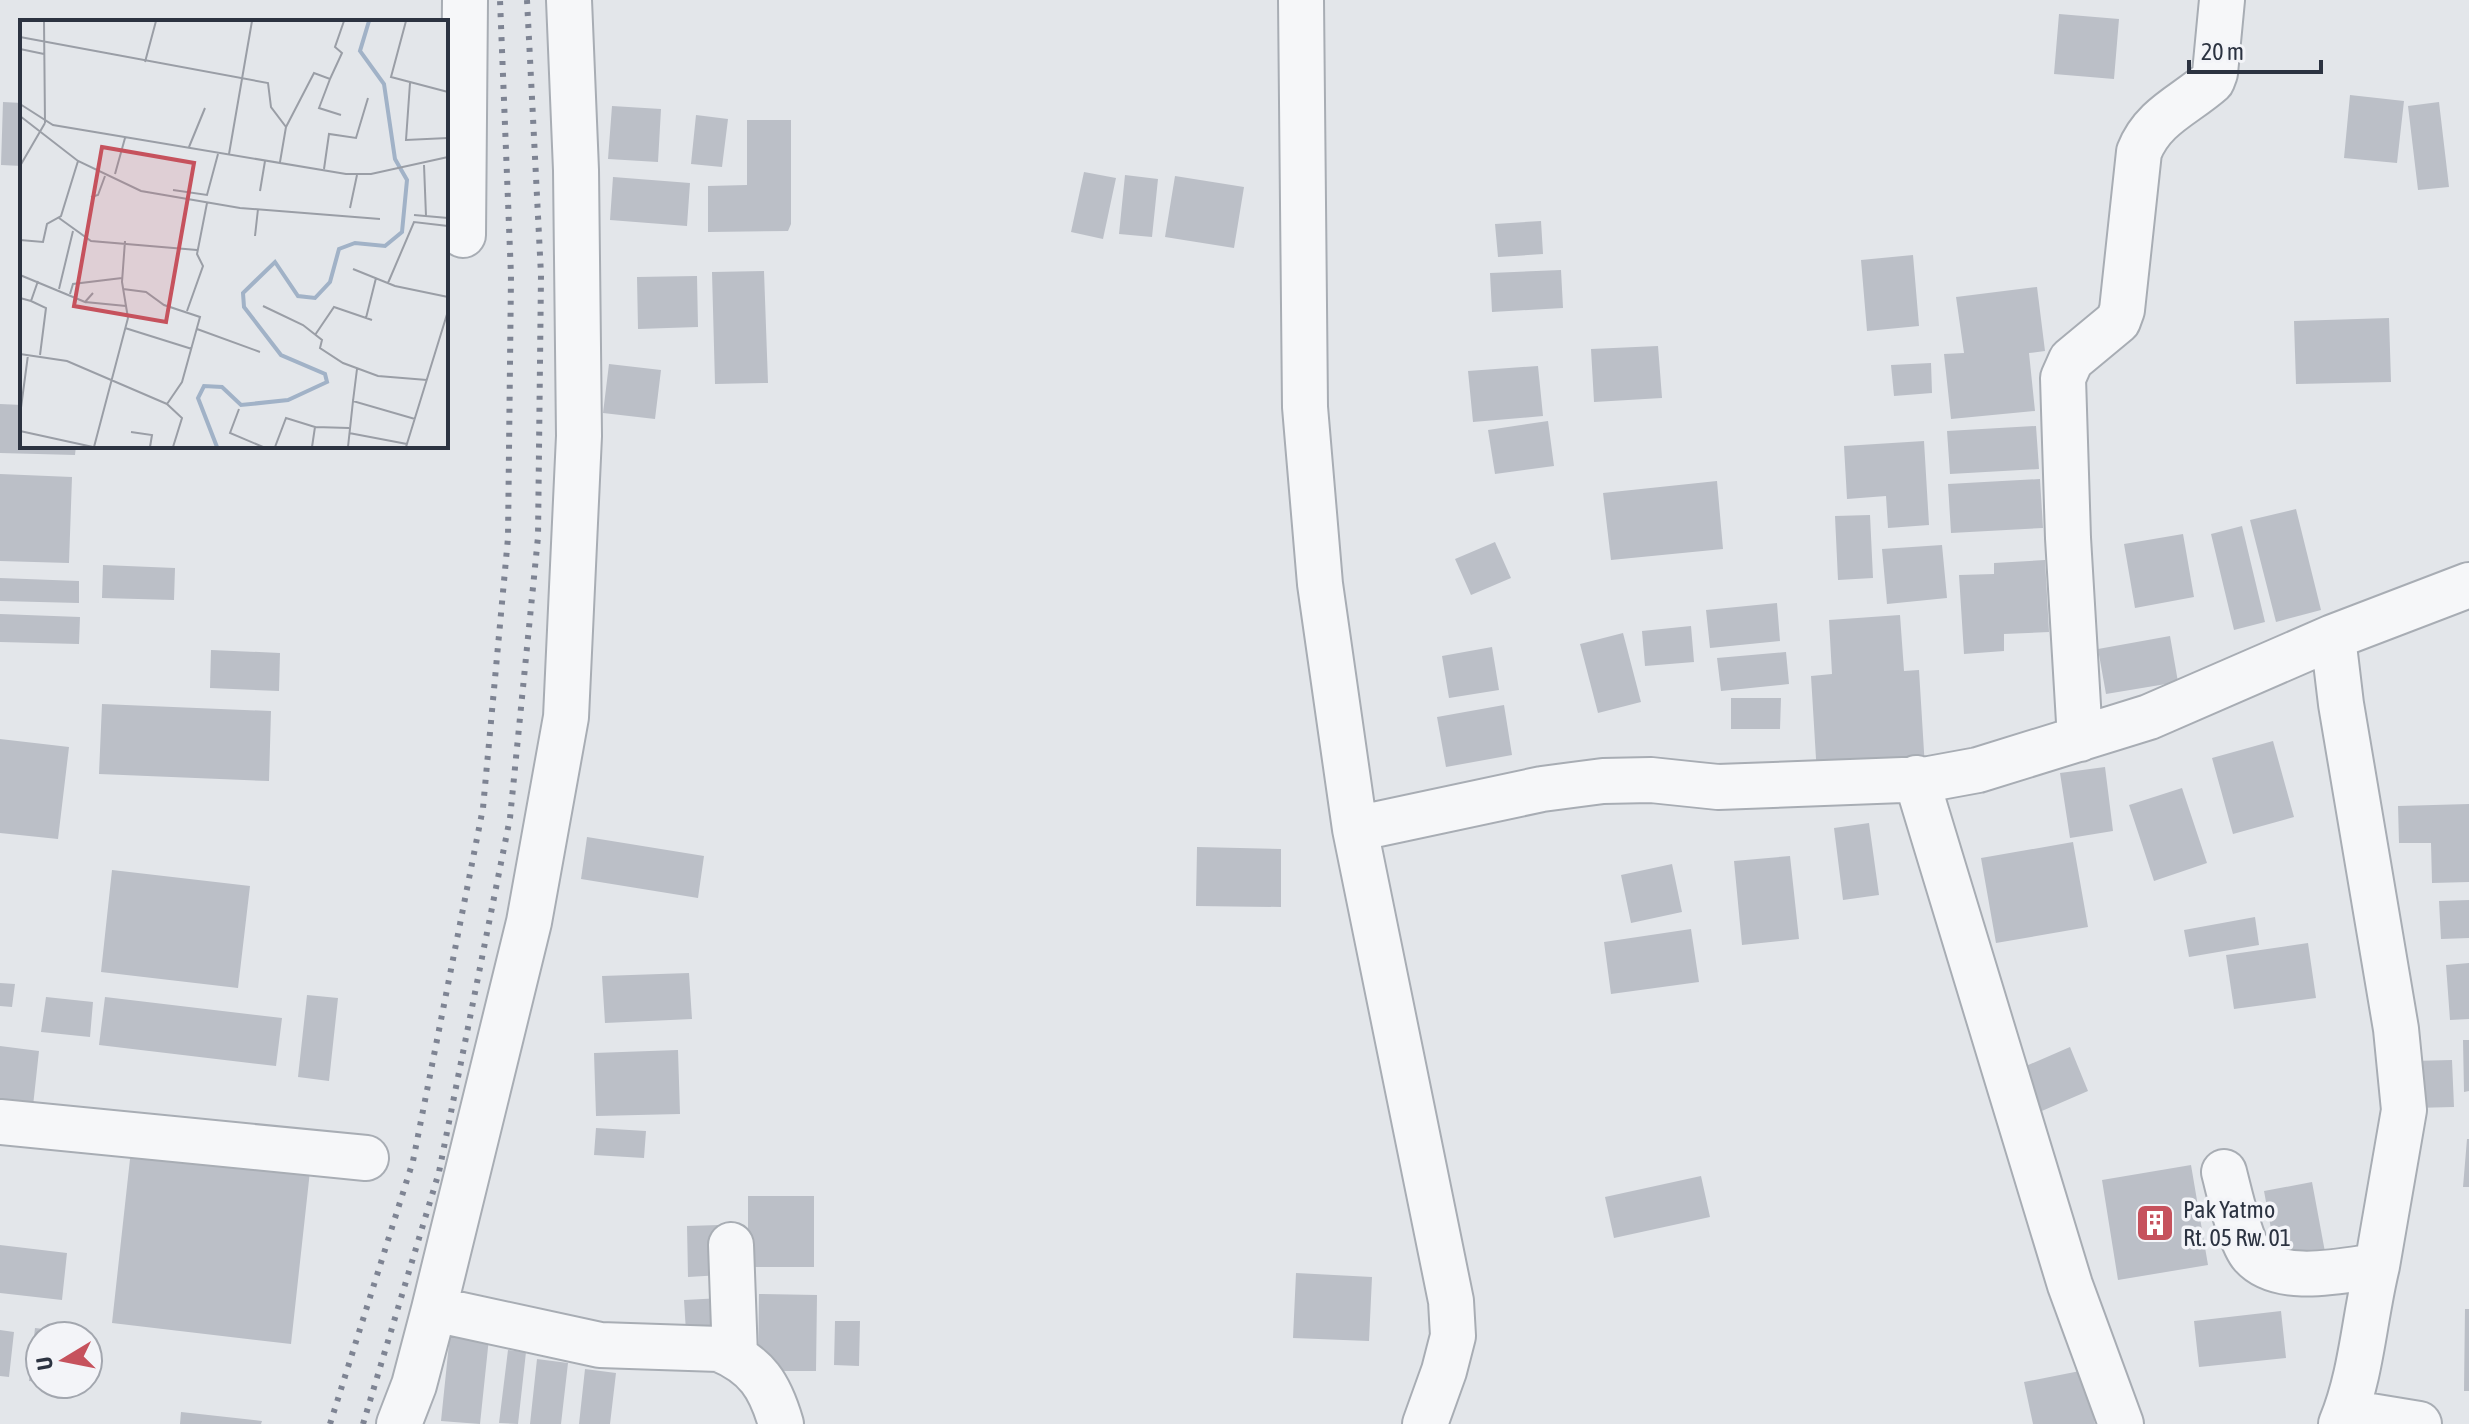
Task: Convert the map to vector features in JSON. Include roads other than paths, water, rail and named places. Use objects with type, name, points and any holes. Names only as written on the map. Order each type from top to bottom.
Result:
[{"type":"street","points":[[463,235],[465,0]]},
{"type":"street","points":[[399,1424],[414,1385],[434,1309],[529,922],[566,717],[579,436],[576,170],[569,0]]},
{"type":"street","points":[[1301,0],[1305,407],[1320,584],[1355,829],[1451,1301],[1453,1336],[1425,1424]]},
{"type":"street","points":[[2080,739],[2063,378],[2071,360],[2118,321],[2122,310],[2139,152],[2144,139],[2165,114],[2212,81],[2222,0]]},
{"type":"street","points":[[1355,829],[1542,789],[1603,781],[1651,780],[1718,787],[1929,779],[1978,770],[2149,717],[2333,637],[2469,585]]},
{"type":"street","points":[[2333,637],[2341,704],[2393,1014],[2404,1110],[2377,1266],[2365,1316],[2356,1381],[2344,1418],[2419,1424]]},
{"type":"street","points":[[1916,778],[2070,1285],[2121,1424]]},
{"type":"street","points":[[0,1122],[366,1158]]},
{"type":"street","points":[[2224,1172],[2250,1254],[2274,1271],[2319,1273],[2377,1266]]},
{"type":"street","points":[[731,1245],[735,1356]]},
{"type":"street","points":[[434,1309],[600,1345],[719,1349],[735,1356],[759,1375],[769,1389],[781,1424]]},
{"type":"railway","points":[[330,1424],[413,1161],[483,808],[508,538],[511,276],[500,0]]},
{"type":"railway","points":[[363,1424],[439,1172],[510,818],[538,537],[541,275],[527,0]]},
{"type":"place","name":"Pak Yatmo Rt. 05 Rw. 01","points":[[2155,1223]]}]
